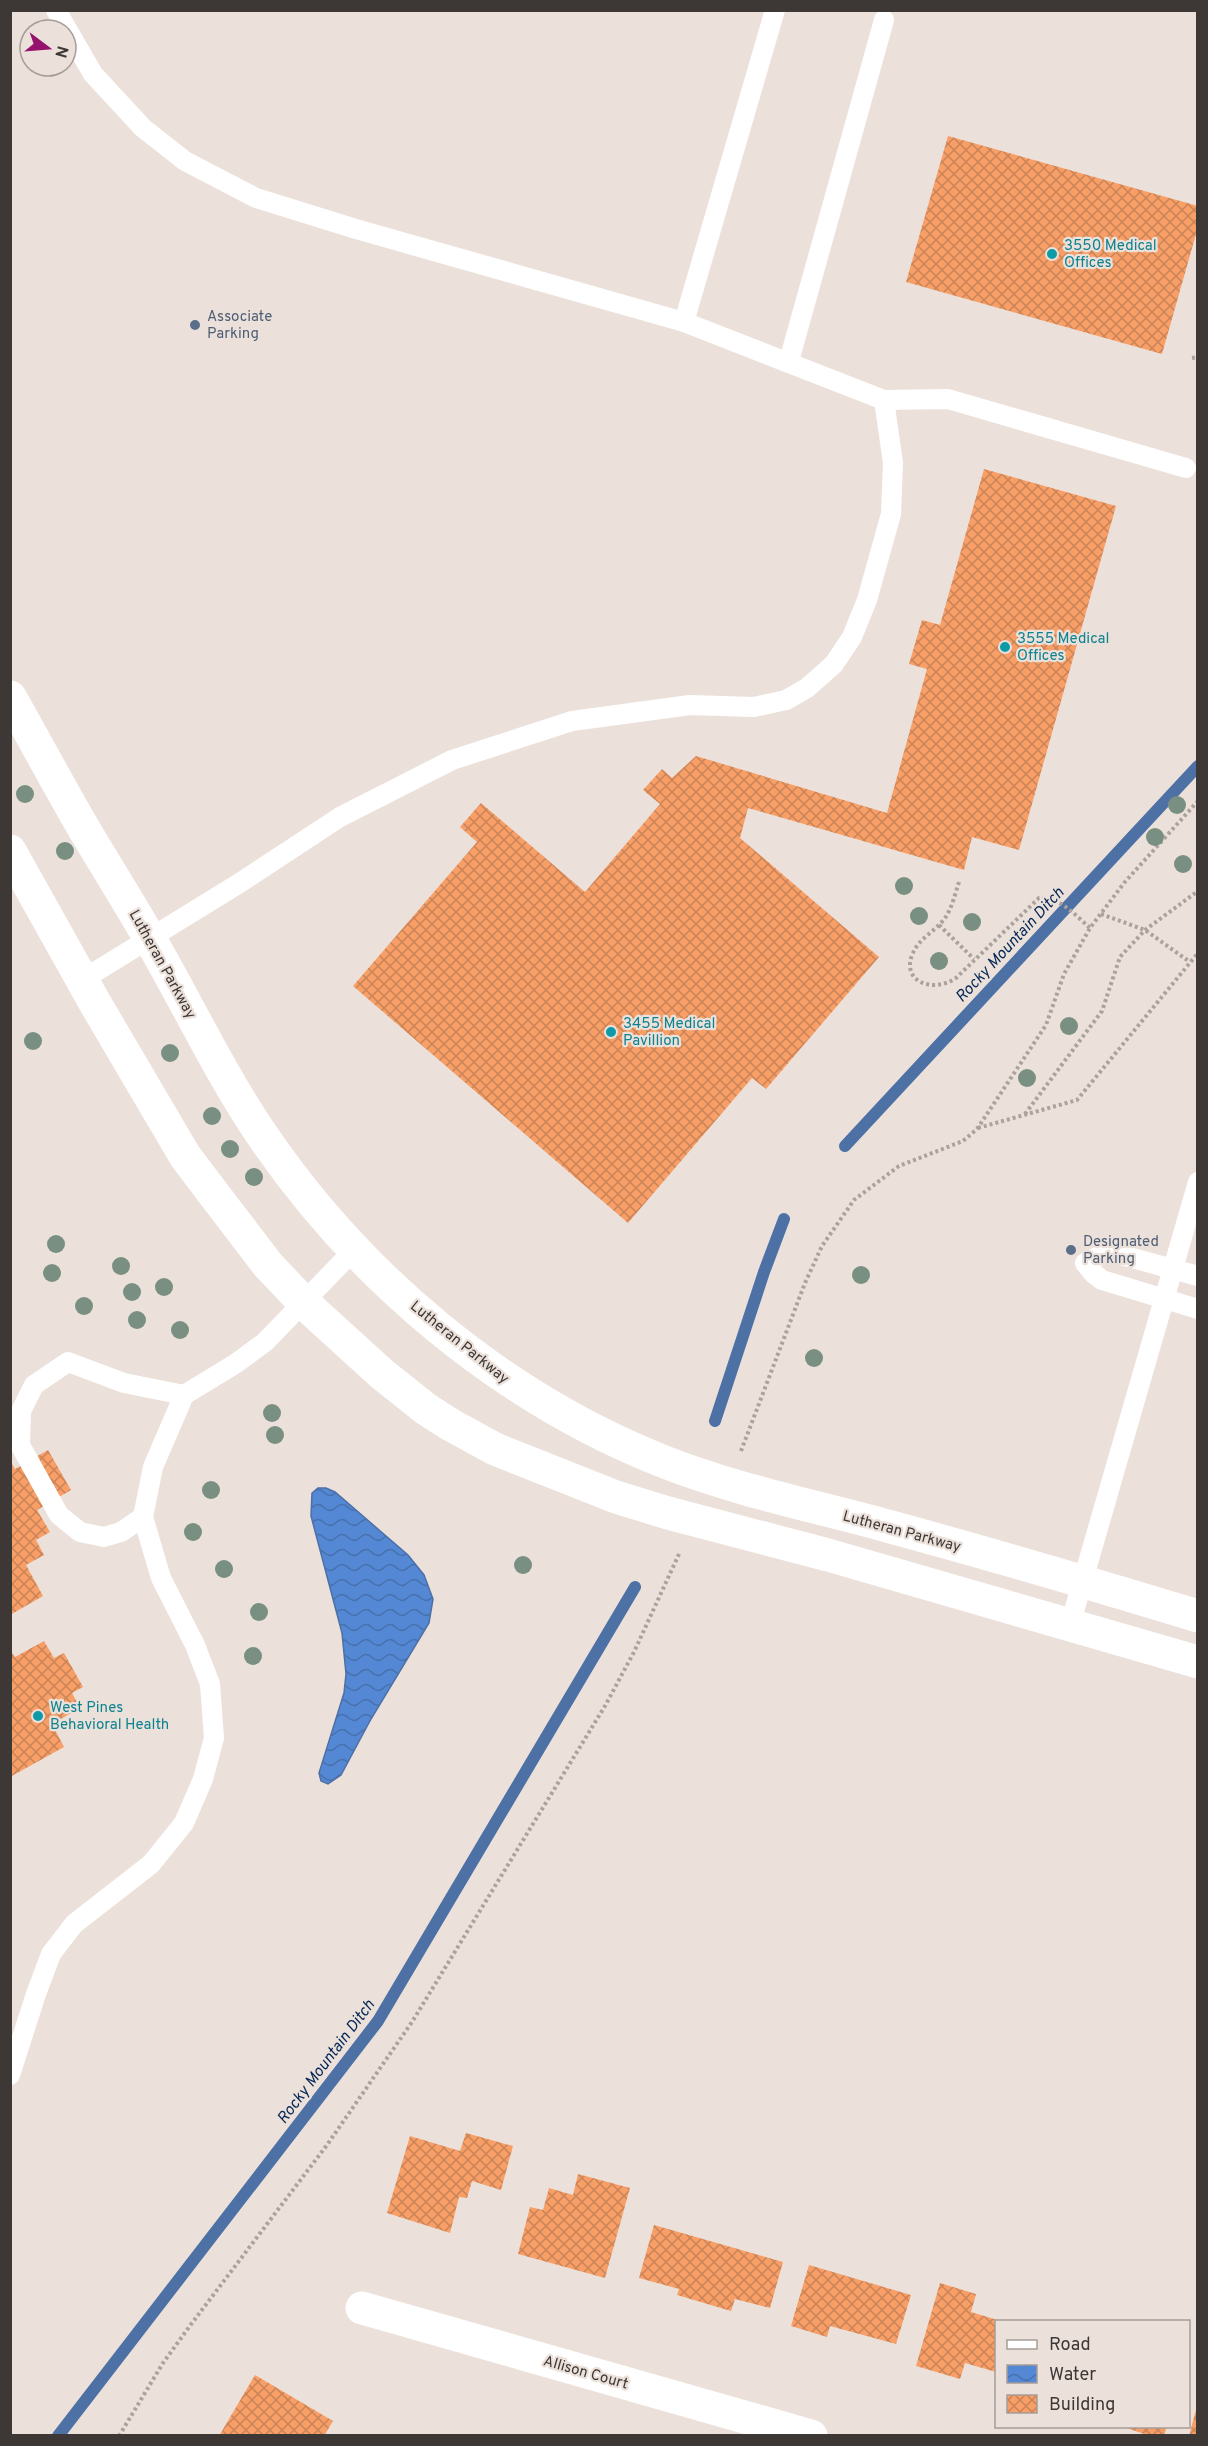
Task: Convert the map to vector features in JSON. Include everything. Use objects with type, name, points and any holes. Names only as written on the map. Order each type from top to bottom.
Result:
[{"type":"street","name":"Lutheran Parkway","points":[[10,697],[85,831],[150,938],[228,1081],[261,1133],[321,1214],[355,1250],[435,1325],[511,1383],[548,1406],[615,1440],[676,1467],[725,1483],[1083,1582],[1197,1616]]},
{"type":"street","points":[[10,851],[185,1156],[268,1265],[304,1303],[402,1392],[466,1434],[495,1449],[589,1487],[697,1521],[828,1555],[1197,1662]]},
{"type":"street","name":"Allison Court","points":[[362,2308],[811,2436]]},
{"type":"lane","points":[[56,10],[93,74],[143,128],[185,161],[240,192],[356,229],[684,322],[789,361],[884,400],[948,399],[1186,468]]},
{"type":"lane","points":[[684,322],[775,10]]},
{"type":"lane","points":[[789,361],[884,20]]},
{"type":"lane","points":[[82,980],[340,817],[452,760],[572,721],[690,705],[754,707],[786,700],[807,688],[834,664],[852,637],[867,600],[891,514],[893,463],[884,400]]},
{"type":"lane","points":[[1071,1625],[1197,1182]]},
{"type":"lane","points":[[10,2075],[51,1954],[74,1924],[151,1864],[184,1823],[203,1779],[214,1738],[210,1684],[195,1645],[160,1578],[143,1517],[153,1467],[184,1395],[235,1364],[265,1342],[355,1250]]},
{"type":"lane","points":[[1197,1276],[1113,1253],[1105,1253],[1085,1263],[1102,1280],[1197,1309]]},
{"type":"lane","points":[[143,1517],[121,1532],[104,1537],[80,1532],[59,1515],[21,1446],[21,1412],[34,1385],[68,1362],[124,1383],[184,1395]]},
{"type":"path","points":[[1192,358],[1197,357]]},
{"type":"path","points":[[725,1483],[743,1448],[804,1283],[822,1246],[854,1200],[899,1166],[963,1142],[977,1129],[1046,1025],[1064,974],[1090,928],[1124,883],[1197,801]]},
{"type":"path","points":[[958,882],[951,906],[939,925],[912,954],[910,965],[913,973],[918,981],[927,985],[937,987],[946,984],[1039,898],[1055,899],[1090,928]]},
{"type":"path","points":[[1025,1115],[1102,1011],[1120,957],[1145,930],[1197,891]]},
{"type":"path","points":[[1101,914],[1145,930],[1190,962]]},
{"type":"path","points":[[939,925],[974,959]]},
{"type":"path","points":[[977,1129],[1077,1100],[1197,953]]},
{"type":"path","points":[[119,2436],[163,2363],[327,2145],[412,2022],[605,1706],[634,1652],[686,1536],[697,1521]]},
{"type":"water","points":[[318,1488],[326,1488],[335,1492],[408,1555],[424,1575],[433,1599],[429,1623],[371,1719],[341,1775],[328,1784],[321,1781],[319,1773],[344,1693],[346,1674],[342,1633],[311,1516],[312,1493]]},
{"type":"building","name":"3550 Medical Offices","points":[[948,136],[1198,206],[1198,227],[1162,354],[906,282]]},
{"type":"building","name":"3455 Medical Pavillion","points":[[984,469],[1116,506],[1019,850],[972,837],[964,870],[748,808],[740,838],[879,957],[766,1089],[752,1078],[628,1223],[353,986],[477,842],[460,827],[481,803],[585,892],[660,804],[643,790],[662,769],[672,778],[696,756],[887,813],[927,669],[909,664],[922,620],[940,625]]},
{"type":"building","points":[[48,1450],[71,1490],[37,1510],[50,1532],[36,1540],[44,1555],[26,1565],[43,1596],[10,1615],[10,1461],[15,1469]]},
{"type":"building","name":"West Pines Behavioral Health","points":[[44,1641],[54,1658],[64,1653],[83,1687],[72,1693],[80,1708],[52,1724],[64,1747],[10,1777],[10,1650],[15,1657]]},
{"type":"building","points":[[466,2133],[513,2146],[501,2190],[472,2181],[467,2198],[459,2197],[450,2233],[387,2213],[410,2136],[460,2151]]},
{"type":"building","points":[[578,2174],[630,2188],[605,2278],[518,2254],[530,2207],[543,2210],[549,2188],[573,2195]]},
{"type":"building","points":[[654,2225],[783,2262],[770,2308],[735,2299],[731,2311],[677,2295],[679,2289],[639,2278]]},
{"type":"building","points":[[809,2265],[911,2295],[896,2344],[830,2326],[827,2337],[791,2326]]},
{"type":"building","points":[[940,2283],[976,2294],[971,2312],[998,2320],[995,2320],[995,2372],[965,2363],[960,2379],[916,2366]]},
{"type":"building","points":[[255,2375],[333,2421],[324,2436],[219,2436]]},
{"type":"building","points":[[1197,2406],[1198,2436],[1189,2436]]},
{"type":"building","points":[[1127,2428],[1166,2428],[1164,2436],[1150,2436]]},
{"type":"waterway","name":"Rocky Mountain Ditch","points":[[845,1146],[1198,766]]},
{"type":"waterway","name":"Rocky Mountain Ditch","points":[[715,1421],[784,1219]]},
{"type":"waterway","name":"Rocky Mountain Ditch","points":[[58,2436],[378,2021],[635,1587]]},
{"type":"place","name":"3550 Medical Offices","points":[[1052,254]]},
{"type":"place","name":"Associate Parking","points":[[195,325]]},
{"type":"place","name":"3555 Medical Offices","points":[[1005,647]]},
{"type":"place","name":"3455 Medical Pavillion","points":[[611,1032]]},
{"type":"place","name":"Designated Parking","points":[[1071,1250]]},
{"type":"place","name":"West Pines Behavioral Health","points":[[38,1716]]}]
